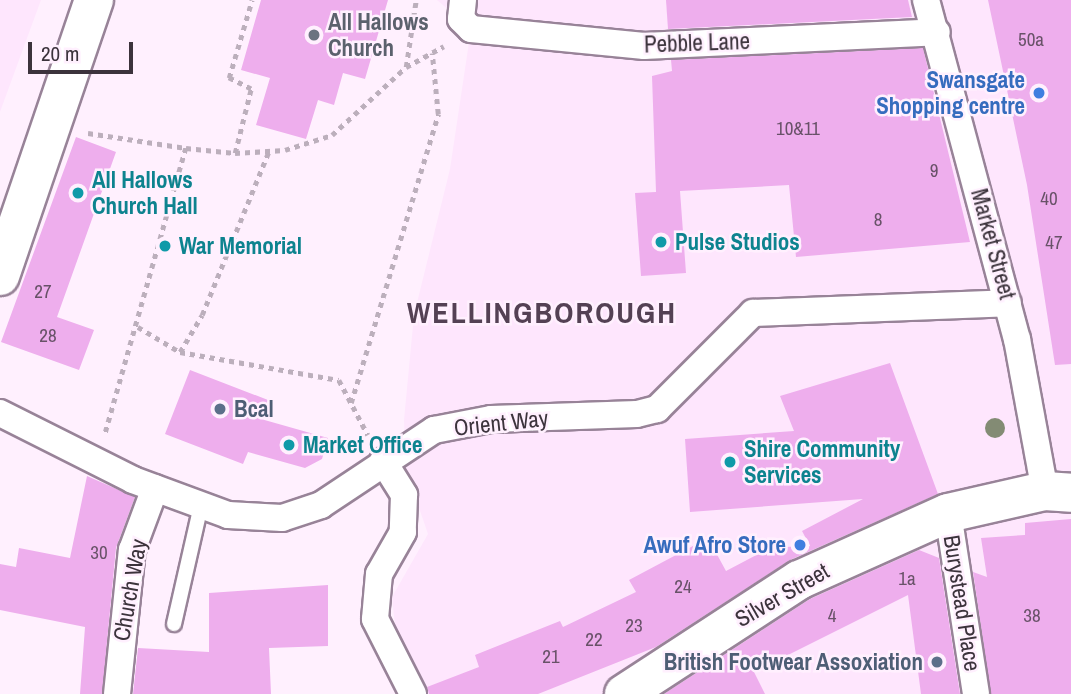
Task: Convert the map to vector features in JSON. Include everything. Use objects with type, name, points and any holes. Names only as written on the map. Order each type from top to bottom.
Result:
[{"type":"main road","points":[[0,276],[94,0]]},
{"type":"main road","name":"Silver Street","points":[[624,694],[799,580],[948,513],[1058,492]]},
{"type":"street","name":"Market Street","points":[[926,0],[937,32],[1058,492]]},
{"type":"street","name":"Pebble Lane","points":[[465,16],[644,46],[937,32]]},
{"type":"street","name":"Orient Way","points":[[0,413],[96,462],[155,488],[228,515],[282,518],[321,505],[383,461],[434,430],[491,419],[637,414],[657,409],[711,359],[753,313],[1008,303]]},
{"type":"street","points":[[383,461],[404,495],[403,532],[379,574],[375,620],[413,694]]},
{"type":"street","name":"Church Way","points":[[117,694],[132,550],[155,488]]},
{"type":"street","name":"Burystead Place","points":[[948,513],[976,694]]},
{"type":"lane","points":[[174,624],[201,505]]},
{"type":"path","points":[[235,153],[251,89],[229,78],[252,0]]},
{"type":"path","points":[[406,67],[416,0]]},
{"type":"path","points":[[52,126],[136,143],[235,153],[269,151],[332,135],[406,67],[432,53],[465,16]]},
{"type":"path","points":[[351,403],[438,114],[432,53]]},
{"type":"path","points":[[96,462],[138,327],[186,148]]},
{"type":"path","points":[[180,352],[202,315],[269,151]]},
{"type":"path","points":[[138,327],[180,352],[339,380],[383,461]]},
{"type":"shaded area","points":[[0,0],[41,0],[0,112]]},
{"type":"shaded area","points":[[437,0],[1071,0],[1071,694],[418,694],[397,644],[392,597],[428,534],[406,470],[404,420],[414,315],[450,169],[471,29]]},
{"type":"building","name":"All Hallows Church","points":[[261,0],[388,0],[365,79],[343,73],[334,105],[318,100],[306,139],[256,125],[270,78],[241,70]]},
{"type":"building","points":[[666,0],[908,0],[912,17],[668,29]]},
{"type":"building","name":"Swansgate Shopping centre","points":[[988,0],[1071,0],[1071,364],[1055,365],[1027,185]]},
{"type":"building","points":[[923,48],[970,242],[796,257],[789,185],[680,191],[686,273],[641,276],[635,193],[656,192],[652,76],[672,71],[671,60]]},
{"type":"building","points":[[76,137],[116,152],[57,317],[94,330],[79,370],[1,342]]},
{"type":"building","points":[[890,363],[938,494],[790,560],[656,647],[538,694],[429,694],[427,687],[479,667],[475,655],[560,621],[563,627],[636,592],[629,580],[708,538],[726,571],[783,541],[784,547],[810,546],[802,531],[863,499],[690,512],[685,439],[794,431],[780,396]]},
{"type":"building","name":"Bcal","points":[[190,370],[268,400],[261,419],[328,438],[322,459],[305,468],[248,452],[243,464],[165,434]]},
{"type":"building","points":[[87,476],[135,497],[116,548],[102,694],[80,694],[85,627],[0,610],[0,564],[16,567],[19,548],[70,558]]},
{"type":"building","points":[[1071,519],[1071,694],[991,694],[973,572],[987,577],[981,538],[1025,535],[1025,523]]},
{"type":"building","points":[[919,550],[939,558],[960,694],[921,694],[908,595],[754,672],[765,694],[664,694],[810,599]]},
{"type":"building","points":[[328,585],[328,646],[269,648],[271,694],[133,694],[138,648],[209,652],[209,593]]},
{"type":"place","name":"All Hallows Church","points":[[314,35]]},
{"type":"place","name":"Swansgate Shopping centre","points":[[1039,93]]},
{"type":"place","name":"All Hallows Church Hall","points":[[78,193]]},
{"type":"place","name":"Pulse Studios","points":[[661,242]]},
{"type":"place","name":"War Memorial","points":[[165,246]]},
{"type":"place","name":"Bcal","points":[[220,409]]},
{"type":"place","name":"Market Office","points":[[289,445]]},
{"type":"place","name":"Shire Community Services","points":[[730,462]]},
{"type":"place","name":"Awuf Afro Store","points":[[800,545]]},
{"type":"place","name":"British Footwear Assoxiation","points":[[937,662]]},
{"type":"district","name":"WELLINGBOROUGH","points":[[542,312]]}]
